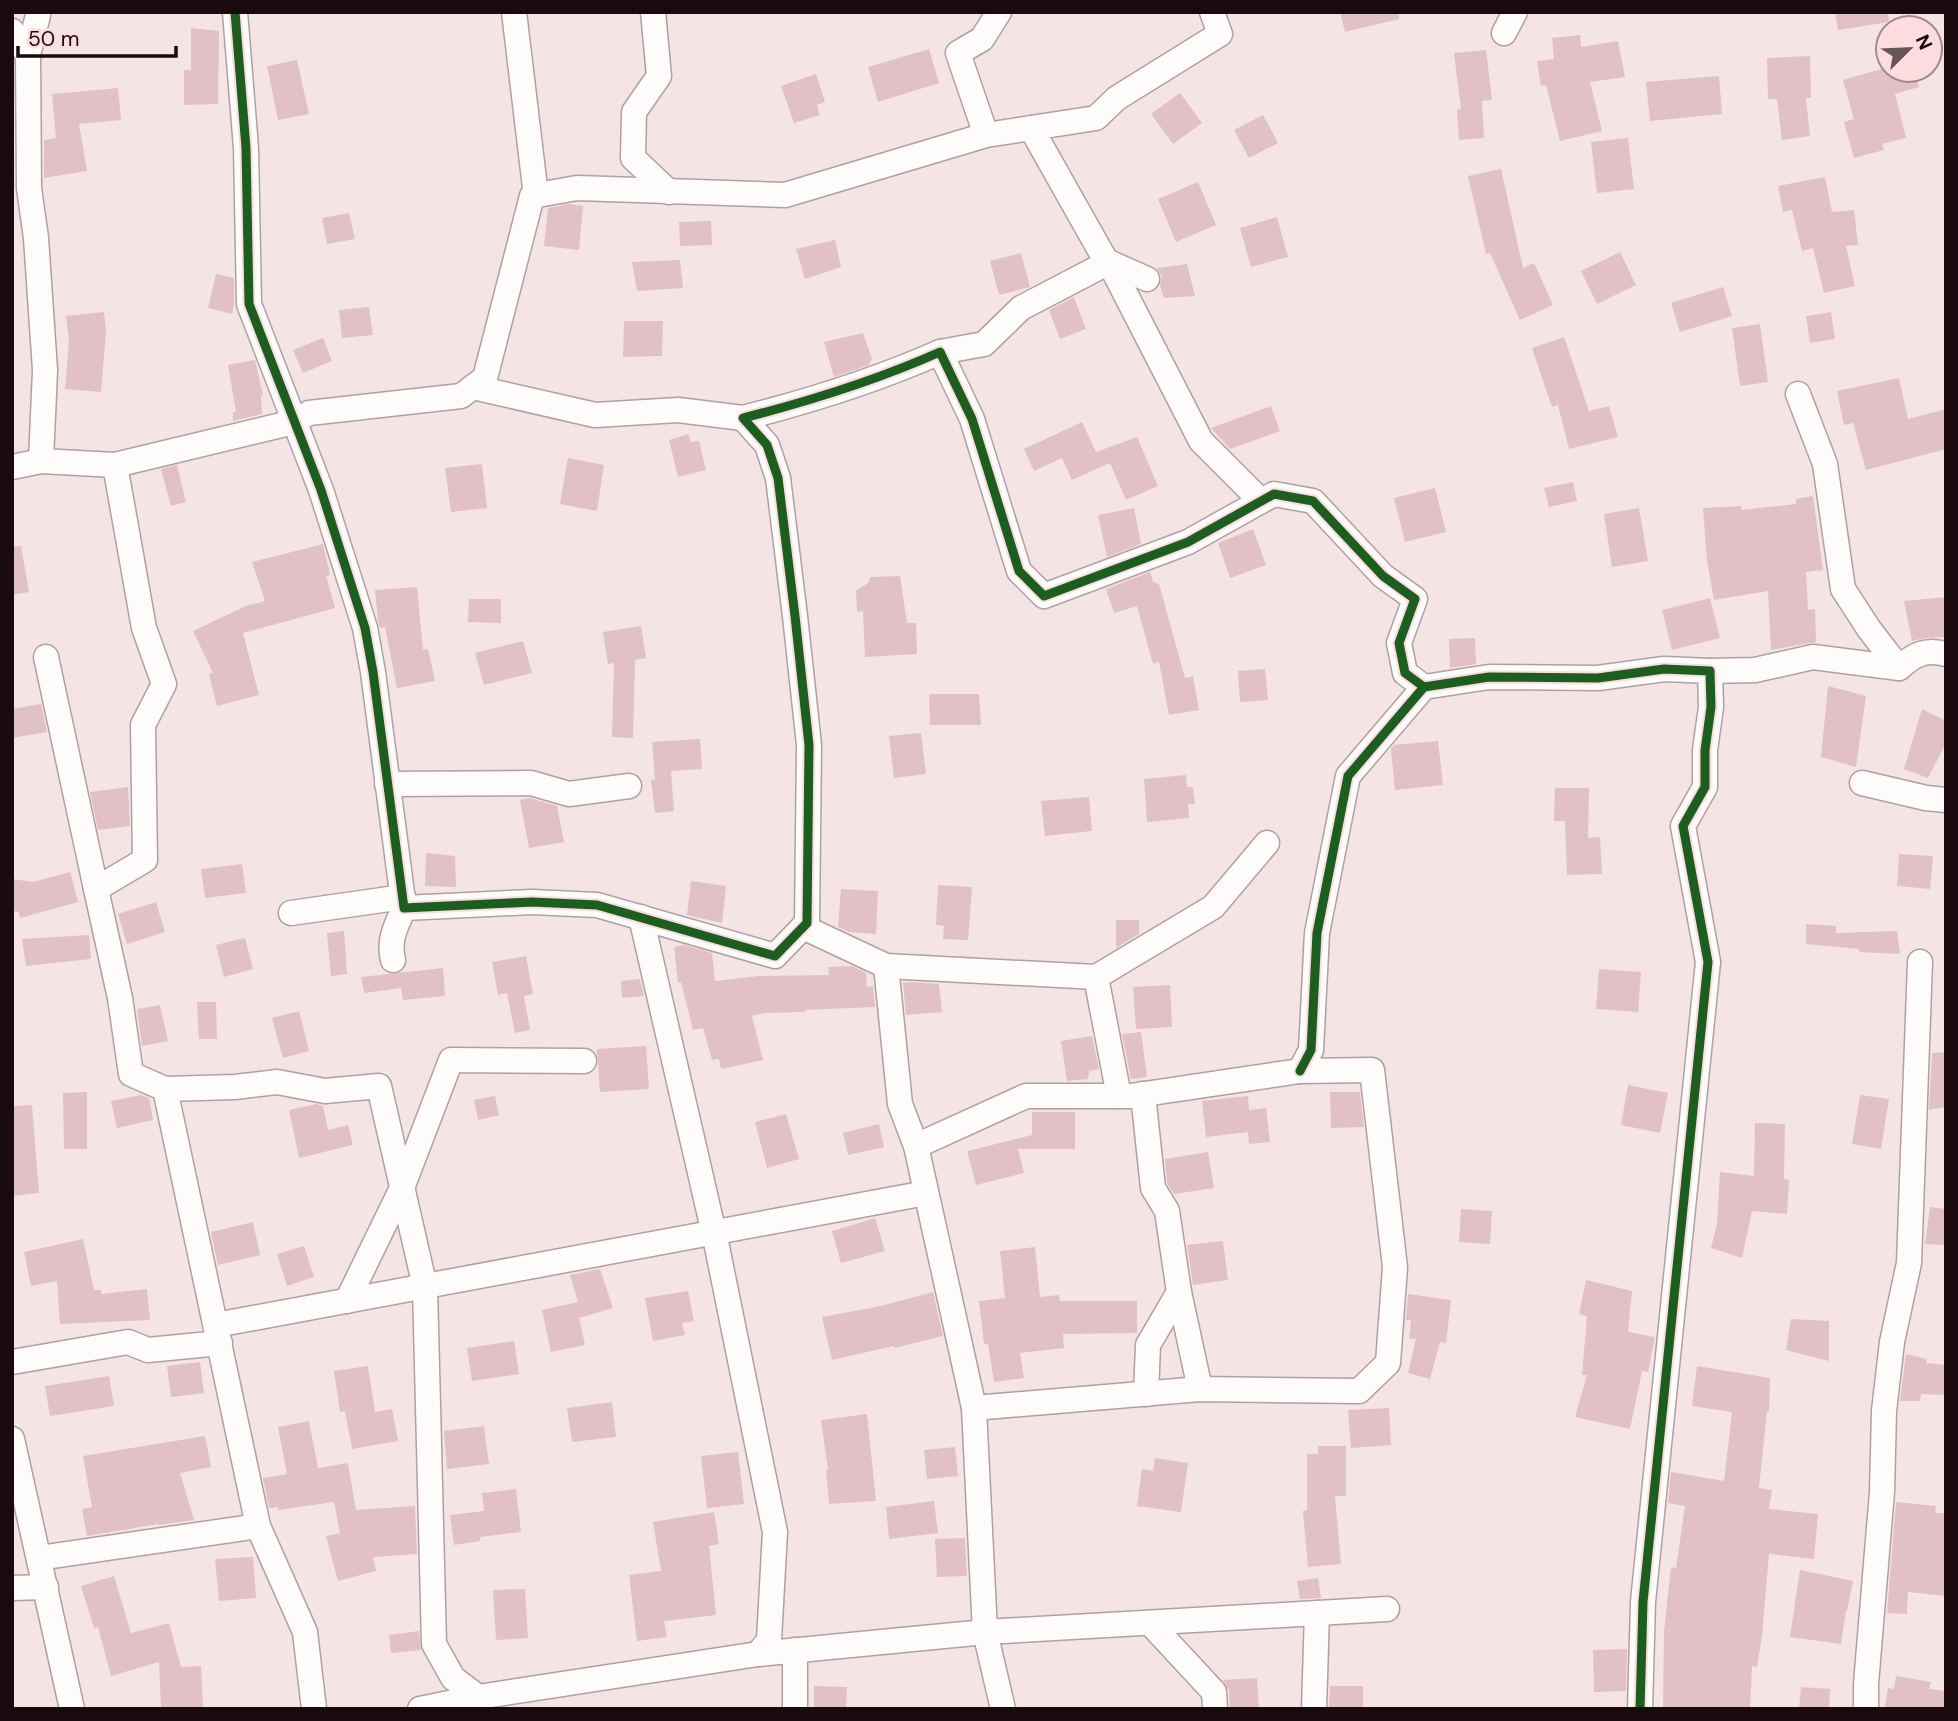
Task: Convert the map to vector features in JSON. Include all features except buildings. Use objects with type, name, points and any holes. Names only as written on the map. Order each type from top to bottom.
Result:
[{"type":"street","points":[[235,12],[246,148],[249,304],[321,489],[365,628],[404,903],[390,947],[393,960]]},
{"type":"street","points":[[514,12],[536,196]]},
{"type":"street","points":[[653,12],[659,76],[635,113],[633,158],[668,192]]},
{"type":"street","points":[[986,135],[958,53],[982,39],[999,12]]},
{"type":"street","points":[[12,467],[41,461],[115,465],[294,422],[309,413],[461,396],[485,378],[532,196],[577,188],[785,195],[986,135],[1096,118],[1117,98],[1220,34],[1212,12]]},
{"type":"street","points":[[29,55],[12,29],[36,13]]},
{"type":"street","points":[[36,13],[29,55],[29,188],[36,238],[46,370],[41,461]]},
{"type":"street","points":[[1031,128],[1106,261],[1147,279]]},
{"type":"street","points":[[473,387],[595,415],[678,410],[743,418],[805,402],[912,365],[940,352],[984,344],[1021,308],[1109,262]]},
{"type":"street","points":[[1109,262],[1201,441],[1261,501]]},
{"type":"street","points":[[940,352],[972,419],[1019,571],[1044,596],[1188,542],[1274,494],[1313,501],[1382,576],[1415,599],[1399,643],[1405,673],[1424,687]]},
{"type":"street","points":[[1798,394],[1825,464],[1843,589],[1869,629],[1899,667]]},
{"type":"street","points":[[291,913],[404,903],[533,902],[597,905],[775,956],[803,928],[807,923],[809,745],[794,602],[778,478],[767,445],[743,418]]},
{"type":"street","points":[[96,889],[145,860],[143,725],[164,684],[144,628],[115,465]]},
{"type":"street","points":[[1300,1071],[1311,1050],[1317,933],[1348,776],[1424,687],[1489,677],[1598,678],[1664,668],[1755,670],[1813,657],[1899,667],[1914,655],[1936,652],[1946,654]]},
{"type":"street","points":[[46,657],[120,998],[131,1074],[165,1089],[235,1087],[277,1082],[325,1091],[379,1086],[425,1287],[434,1644],[453,1678],[478,1697]]},
{"type":"street","points":[[1640,1709],[1644,1589],[1708,962],[1684,826],[1704,788],[1705,750],[1711,707],[1710,671]]},
{"type":"street","points":[[387,784],[531,782],[569,794],[629,786]]},
{"type":"street","points":[[1863,783],[1946,800]]},
{"type":"street","points":[[803,928],[886,966],[1096,977],[1213,907],[1267,842]]},
{"type":"street","points":[[640,917],[714,1233],[775,1532],[769,1640],[758,1654]]},
{"type":"street","points":[[1866,1709],[1882,1492],[1884,1411],[1892,1342],[1909,1263],[1920,961]]},
{"type":"street","points":[[886,966],[900,1104],[916,1146],[974,1408],[985,1632],[1003,1709]]},
{"type":"street","points":[[1096,977],[1131,1095],[1153,1188],[1167,1211],[1179,1292],[1200,1389]]},
{"type":"street","points":[[347,1301],[402,1188],[451,1060],[584,1061]]},
{"type":"street","points":[[916,1146],[1026,1096],[1131,1095],[1300,1071],[1372,1070],[1395,1267],[1388,1363],[1359,1391],[1200,1389],[974,1408]]},
{"type":"street","points":[[165,1089],[258,1526],[305,1632],[313,1709]]},
{"type":"street","points":[[12,1362],[128,1342],[148,1350],[347,1301],[926,1193]]},
{"type":"street","points":[[1146,1394],[1149,1345],[1179,1292]]},
{"type":"street","points":[[12,1439],[72,1709]]},
{"type":"street","points":[[39,1558],[258,1526]]},
{"type":"street","points":[[12,1588],[46,1587]]},
{"type":"street","points":[[420,1709],[478,1697],[795,1650],[985,1632],[1387,1609]]},
{"type":"street","points":[[1314,1709],[1317,1613]]},
{"type":"street","points":[[1150,1623],[1214,1692],[1215,1709]]},
{"type":"street","points":[[795,1650],[795,1709]]},
{"type":"cycle path","points":[[235,12],[246,148],[249,304],[321,490],[365,628],[404,908],[532,902],[597,905],[775,956],[807,923],[809,745],[778,478],[767,445],[743,418],[843,389],[940,352],[972,419],[1019,571],[1044,596],[1188,542],[1274,494],[1313,501],[1383,576],[1415,599],[1399,643],[1405,673],[1424,687]]},
{"type":"cycle path","points":[[1300,1071],[1311,1050],[1317,933],[1348,776],[1424,687],[1489,677],[1598,678],[1664,669],[1710,671],[1711,707],[1705,750],[1705,787],[1683,826],[1708,962],[1643,1602],[1640,1709]]}]
